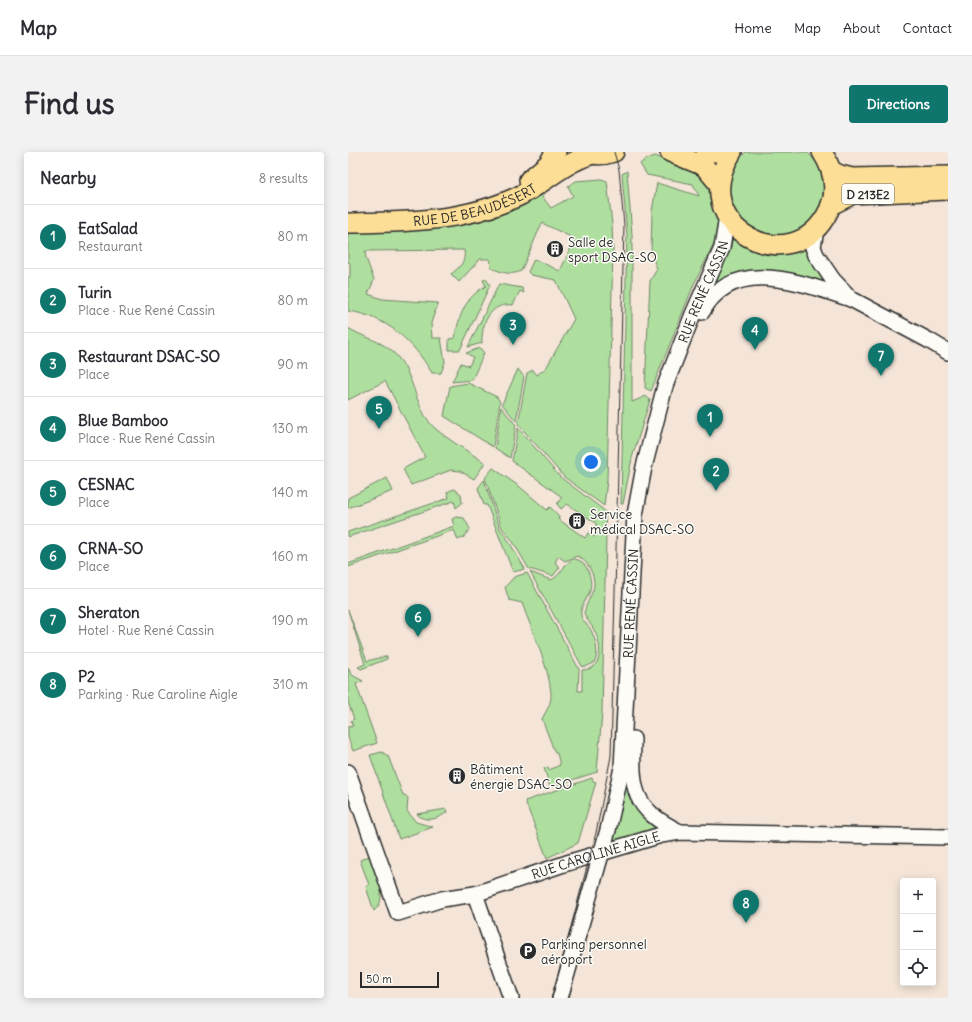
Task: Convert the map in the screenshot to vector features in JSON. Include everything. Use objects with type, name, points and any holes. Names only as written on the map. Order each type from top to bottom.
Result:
[{"type":"main road","name":"RUE DE BEAUDÉSERT","points":[[348,212],[442,210],[480,202],[529,180],[548,164],[556,152]]},
{"type":"main road","name":"RUE DE BEAUDÉSERT","points":[[348,223],[422,221],[482,210],[519,195],[586,154],[602,156],[614,152]]},
{"type":"main road","points":[[670,152],[704,166],[719,184]]},
{"type":"main road","points":[[706,152],[725,152]]},
{"type":"main road","points":[[732,152],[724,165],[719,184],[721,201],[727,217],[738,230],[752,240],[768,244],[786,244],[802,239],[816,229],[825,218],[831,205],[834,188],[832,171],[822,152]]},
{"type":"main road","name":"D 213E2","points":[[832,171],[852,178],[948,176]]},
{"type":"main road","name":"D 213E2","points":[[831,205],[853,194],[948,190]]},
{"type":"street","name":"RUE RENÉ CASSIN","points":[[560,998],[572,952],[583,923],[602,853],[622,768],[636,508],[642,474],[665,386],[677,352],[722,248],[727,217]]},
{"type":"street","points":[[816,229],[813,247],[816,255],[833,280],[851,299]]},
{"type":"street","points":[[653,431],[673,388],[699,317],[708,300],[721,288],[748,280],[776,278],[801,283],[851,299],[948,352]]},
{"type":"street","points":[[629,638],[634,692],[634,787],[640,801],[647,811],[659,821],[680,832]]},
{"type":"street","name":"RUE CAROLINE AIGLE","points":[[348,772],[398,913],[442,899],[475,894],[567,863],[661,835],[680,832],[947,836]]},
{"type":"street","points":[[475,894],[511,998]]},
{"type":"street","points":[[566,998],[583,923]]},
{"type":"green space","points":[[746,152],[807,152],[812,156],[821,172],[823,195],[821,205],[816,215],[809,223],[791,234],[771,236],[758,233],[738,215],[729,198],[728,185],[734,166]]},
{"type":"green space","points":[[655,156],[694,172],[707,184],[718,222],[715,242],[694,284],[651,391],[645,388],[650,281],[657,269],[651,253],[652,211],[657,183],[699,196],[693,184],[647,175],[640,164]]},
{"type":"green space","points":[[627,171],[632,235],[632,402],[646,396],[650,400],[632,458],[623,504],[621,504],[627,234],[622,174]]},
{"type":"green space","points":[[601,179],[607,181],[612,224],[613,251],[607,480],[604,506],[564,477],[518,424],[527,373],[533,370],[537,375],[546,368],[574,319],[556,280],[531,275],[528,272],[534,259],[560,271],[575,239],[542,223],[521,271],[514,273],[502,272],[491,268],[490,259],[480,259],[459,282],[451,274],[462,264],[464,250],[365,251],[374,280],[368,294],[382,299],[438,303],[431,323],[432,338],[441,338],[445,362],[441,373],[432,373],[407,341],[386,324],[374,318],[348,311],[348,277],[350,277],[350,263],[348,262],[348,228],[497,213],[541,195],[551,208],[573,196],[568,186],[576,181]]},
{"type":"green space","points":[[735,239],[759,252],[776,254],[794,252],[803,249],[806,252],[809,252],[828,285],[789,276],[708,295],[730,242]]},
{"type":"green space","points":[[486,279],[490,285],[460,350],[449,350],[449,339],[455,338],[464,308],[468,301],[479,290],[486,286],[483,280]]},
{"type":"green space","points":[[499,284],[522,288],[524,293],[520,291],[513,305],[498,307],[493,311],[485,322],[482,343],[468,347]]},
{"type":"green space","points":[[348,328],[385,346],[396,355],[407,371],[420,407],[434,428],[485,463],[474,479],[460,471],[451,470],[411,485],[403,469],[425,457],[385,381],[348,400]]},
{"type":"green space","points":[[480,348],[484,353],[472,380],[452,382],[461,363],[469,366],[473,357],[466,353]]},
{"type":"green space","points":[[518,369],[524,377],[516,421],[502,404]]},
{"type":"green space","points":[[468,383],[497,397],[500,402],[493,447],[444,416],[450,386]]},
{"type":"green space","points":[[501,407],[516,425],[510,458],[495,448]]},
{"type":"green space","points":[[518,428],[560,477],[605,511],[606,539],[602,713],[597,772],[550,787],[544,768],[548,767],[549,770],[560,765],[557,753],[555,753],[542,719],[551,700],[550,682],[522,603],[509,600],[505,587],[514,577],[527,573],[579,669],[578,691],[582,691],[582,670],[589,669],[594,666],[598,661],[600,649],[597,636],[584,613],[593,590],[593,575],[585,561],[577,556],[565,561],[558,556],[555,563],[560,567],[553,576],[529,569],[512,540],[502,528],[485,478],[493,468],[520,487],[547,510],[550,507],[559,516],[558,519],[585,538],[588,533],[595,537],[596,523],[567,504],[561,509],[557,504],[562,497],[512,461]]},
{"type":"green space","points":[[387,478],[393,491],[348,508],[348,498]]},
{"type":"green space","points":[[484,480],[500,529],[525,569],[513,572],[487,505],[484,505],[478,488]]},
{"type":"green space","points":[[454,489],[461,494],[462,503],[456,508],[454,501],[348,537],[348,532],[449,498],[447,492]]},
{"type":"green space","points":[[456,517],[464,518],[470,529],[464,537],[458,540],[454,530],[348,567],[348,564],[454,526],[452,519]]},
{"type":"green space","points":[[573,559],[582,562],[588,570],[591,581],[590,591],[582,606],[581,614],[584,622],[589,627],[593,635],[597,655],[594,663],[585,667],[582,666],[530,572],[551,580],[557,576],[567,563]]},
{"type":"green space","points":[[348,610],[367,661],[387,656],[387,659],[361,669],[358,667],[365,664]]},
{"type":"green space","points":[[348,668],[352,675],[363,681],[356,684],[377,743],[353,751],[348,737],[348,727],[353,726],[351,721],[354,719],[348,702]]},
{"type":"green space","points":[[382,752],[388,756],[403,795],[408,798],[407,811],[416,822],[433,827],[399,839],[370,755]]},
{"type":"green space","points":[[627,766],[634,805],[639,812],[662,830],[609,844]]},
{"type":"green space","points":[[592,778],[593,781],[596,782],[578,843],[547,858],[525,801]]},
{"type":"green space","points":[[446,809],[447,812],[432,819],[420,817],[417,814]]},
{"type":"green space","points":[[369,856],[380,884],[381,892],[379,906],[374,911],[366,887],[369,885],[360,860]]},
{"type":"tram line","points":[[552,998],[596,833],[611,756],[624,225],[619,170],[614,152]]},
{"type":"place","name":"Salle de sport DSAC-SO","points":[[555,249]]},
{"type":"place","name":"Restaurant DSAC-SO","points":[[513,345]]},
{"type":"place","name":"Blue Bamboo","points":[[755,350]]},
{"type":"place","name":"Sheraton","points":[[881,376]]},
{"type":"place","name":"CESNAC","points":[[379,429]]},
{"type":"place","name":"EatSalad","points":[[710,437]]},
{"type":"place","name":"Turin","points":[[716,491]]},
{"type":"place","name":"Service médical DSAC-SO","points":[[577,521]]},
{"type":"place","name":"CRNA-SO","points":[[418,637]]},
{"type":"place","name":"Bâtiment énergie DSAC-SO","points":[[457,776]]},
{"type":"place","name":"P2","points":[[746,923]]},
{"type":"place","name":"Parking personnel aéroport","points":[[528,951]]}]
